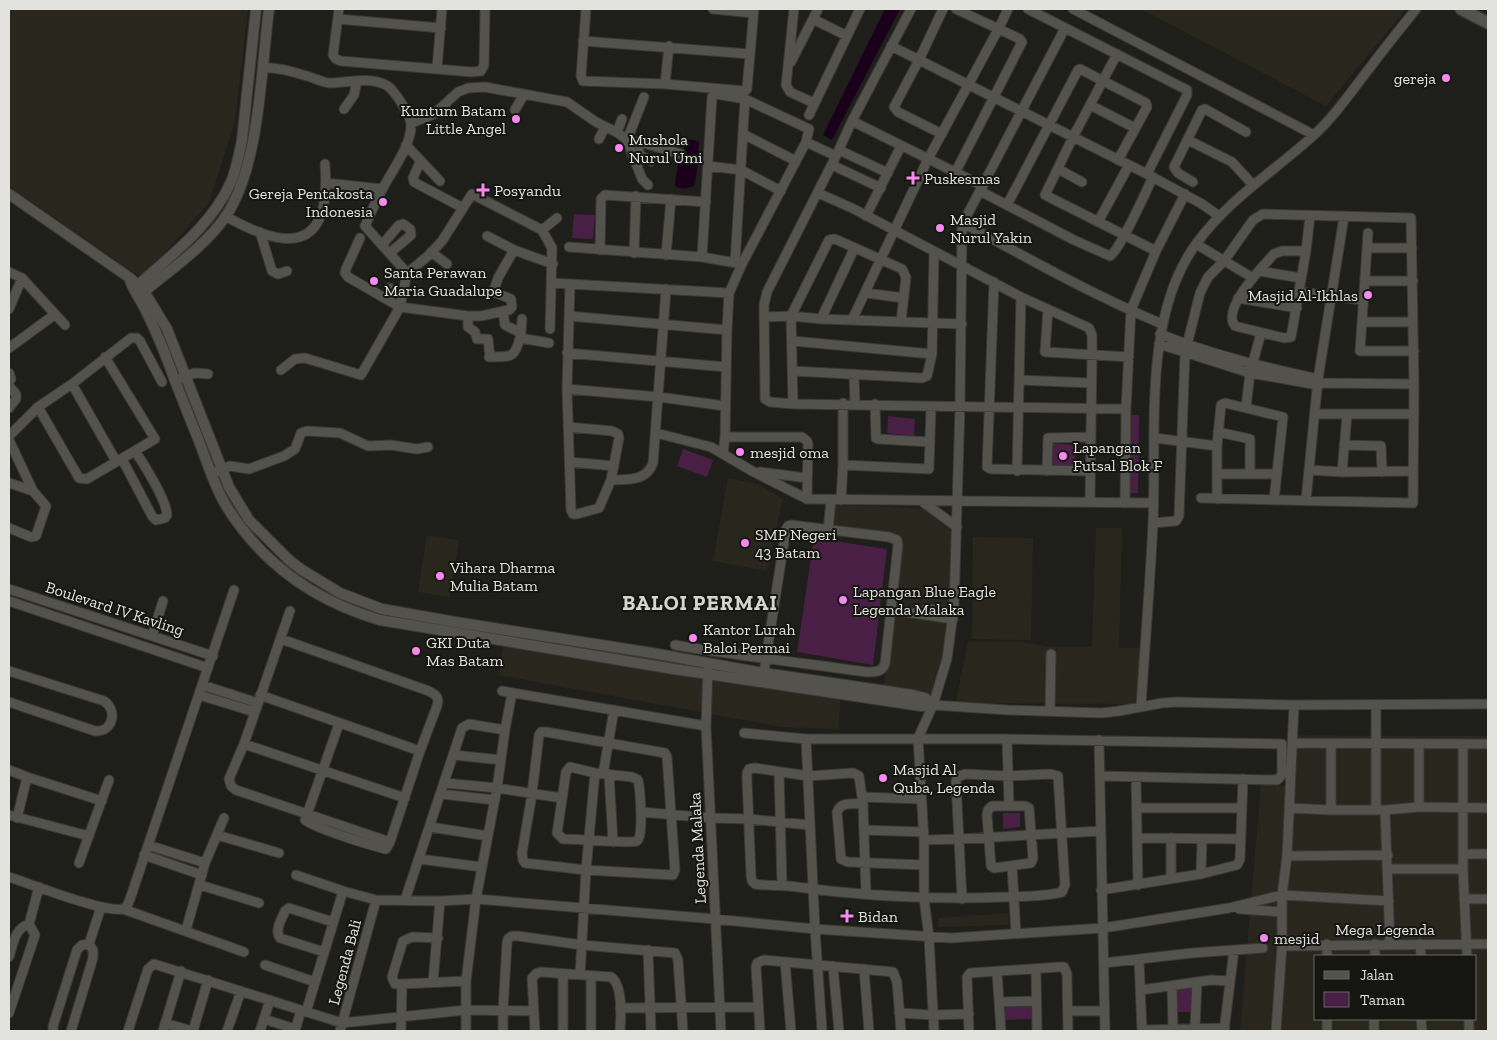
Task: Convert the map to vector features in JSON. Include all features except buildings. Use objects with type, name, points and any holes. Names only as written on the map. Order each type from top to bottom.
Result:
[{"type":"main road","points":[[1461,9],[1476,12],[1488,23]]},
{"type":"street","points":[[137,288],[204,223],[230,184],[242,140],[256,9]]},
{"type":"street","points":[[137,288],[189,256],[226,216],[239,189],[246,169],[254,133],[269,9]]},
{"type":"street","points":[[339,9],[333,55],[336,59],[341,61],[472,72],[481,71],[484,65],[485,9]]},
{"type":"street","points":[[437,68],[442,9]]},
{"type":"street","points":[[586,9],[581,76],[583,81],[665,84],[745,91],[747,89],[754,11],[713,9]]},
{"type":"street","points":[[794,9],[787,89],[814,103]]},
{"type":"street","points":[[788,67],[818,9]]},
{"type":"street","points":[[809,115],[860,9]]},
{"type":"street","points":[[911,9],[852,121],[838,153],[767,292],[764,304],[764,397],[770,402],[793,404],[1126,409]]},
{"type":"street","points":[[942,134],[898,112],[894,108],[894,104],[919,60],[943,9]]},
{"type":"street","points":[[955,173],[1022,42],[1020,39],[999,28],[956,9]]},
{"type":"street","points":[[852,320],[928,159],[1008,9]]},
{"type":"street","points":[[852,121],[955,173],[1007,205],[1107,256],[1113,253],[1124,235],[1187,92],[1185,88],[1028,9]]},
{"type":"street","points":[[1073,9],[1314,135]]},
{"type":"street","points":[[1141,706],[1153,523],[1154,438],[1159,344],[1162,324],[1171,293],[1183,265],[1196,244],[1219,216],[1252,185],[1314,135],[1352,92],[1416,9]]},
{"type":"street","points":[[338,19],[441,28]]},
{"type":"street","points":[[813,19],[847,36]]},
{"type":"street","points":[[254,26],[267,27]]},
{"type":"street","points":[[934,1031],[929,938],[924,899],[918,738],[933,705],[947,659],[953,615],[958,502],[963,223],[1065,28]]},
{"type":"street","points":[[583,41],[669,46],[750,54]]},
{"type":"street","points":[[665,84],[669,46]]},
{"type":"street","points":[[892,46],[1185,194],[1219,216]]},
{"type":"street","points":[[1118,54],[1073,137],[1045,195],[1156,251]]},
{"type":"street","points":[[263,68],[296,72],[327,83],[370,81],[386,85],[398,98],[412,123],[406,145],[382,189],[365,226],[407,272]]},
{"type":"street","points":[[1007,205],[1080,69],[1146,103],[1147,107],[1118,160]]},
{"type":"street","points":[[344,109],[354,95],[357,81]]},
{"type":"street","points":[[412,123],[434,114],[458,92],[468,88],[485,87],[569,102],[589,117],[617,132],[637,148],[681,154]]},
{"type":"street","points":[[515,110],[524,94]]},
{"type":"street","points":[[702,258],[712,97],[716,94],[745,99],[809,129],[806,142],[781,191],[739,263],[729,293],[723,453]]},
{"type":"street","points":[[627,140],[644,97]]},
{"type":"street","points":[[739,263],[745,99]]},
{"type":"street","points":[[1090,105],[1135,128]]},
{"type":"street","points":[[1193,182],[1178,174],[1174,167],[1201,111],[1203,110],[1246,132]]},
{"type":"street","points":[[617,132],[622,119]]},
{"type":"street","points":[[599,139],[605,127]]},
{"type":"street","points":[[743,134],[796,161]]},
{"type":"street","points":[[1188,140],[1232,162],[1252,185]]},
{"type":"street","points":[[806,142],[888,173]]},
{"type":"street","points":[[406,145],[440,181]]},
{"type":"street","points":[[866,216],[901,146]]},
{"type":"street","points":[[637,148],[639,156],[651,160]]},
{"type":"street","points":[[637,148],[642,179],[648,185]]},
{"type":"street","points":[[420,162],[413,178],[414,182],[463,208]]},
{"type":"street","points":[[226,216],[247,228],[284,240],[304,236],[322,214],[326,184],[325,164]]},
{"type":"street","points":[[832,165],[881,188]]},
{"type":"street","points":[[1098,222],[1129,165]]},
{"type":"street","points":[[708,166],[741,170],[781,191]]},
{"type":"street","points":[[1058,169],[1082,182]]},
{"type":"street","points":[[326,184],[382,189]]},
{"type":"street","points":[[818,193],[866,216],[934,253],[962,265],[1021,297],[1089,328],[1092,334],[1090,501]]},
{"type":"street","points":[[9,194],[137,288],[167,329],[229,487],[249,520],[280,552],[302,570],[321,582],[364,603],[382,609],[708,662],[764,673],[919,696],[925,698],[933,705]]},
{"type":"street","points":[[281,370],[296,359],[305,358],[361,375],[400,306],[407,272],[431,252],[446,235],[472,194],[542,230],[552,248],[550,330]]},
{"type":"street","points":[[600,250],[601,199],[609,194],[706,202]]},
{"type":"street","points":[[1124,503],[1131,310],[1156,251],[1185,194]]},
{"type":"street","points":[[634,253],[636,196]]},
{"type":"street","points":[[666,255],[671,199]]},
{"type":"street","points":[[1153,523],[1176,521],[1179,519],[1186,348],[1203,285],[1208,277],[1224,261],[1257,216],[1263,214],[1411,218],[1414,350],[1413,499],[1411,504],[1202,498]]},
{"type":"street","points":[[1306,252],[1276,252],[1238,298],[1232,318],[1232,323],[1235,326],[1284,338],[1291,337],[1306,252],[1310,216]]},
{"type":"street","points":[[1306,500],[1320,382],[1344,217]]},
{"type":"street","points":[[542,230],[557,218]]},
{"type":"street","points":[[963,223],[1057,275],[1162,324]]},
{"type":"street","points":[[382,245],[399,225],[403,224],[410,229],[411,235],[390,253]]},
{"type":"street","points":[[260,232],[272,271],[278,274],[287,270]]},
{"type":"street","points":[[1368,233],[1360,351],[1414,350]]},
{"type":"street","points":[[487,236],[514,250],[553,264]]},
{"type":"street","points":[[360,238],[346,269],[348,278],[400,306],[468,316],[481,316],[512,307],[513,301],[496,293],[494,288],[514,250]]},
{"type":"street","points":[[793,404],[791,316],[829,240],[835,239],[898,267],[904,272],[906,277],[901,322]]},
{"type":"street","points":[[1196,244],[1224,261],[1256,274],[1301,278]]},
{"type":"street","points":[[569,247],[702,258],[739,263]]},
{"type":"street","points":[[1367,248],[1412,248]]},
{"type":"street","points":[[821,319],[854,249]]},
{"type":"street","points":[[431,252],[447,264]]},
{"type":"street","points":[[793,371],[926,378],[929,374],[932,354],[934,253]]},
{"type":"street","points":[[9,272],[22,278],[65,326]]},
{"type":"street","points":[[9,309],[22,278]]},
{"type":"street","points":[[1365,281],[1413,281]]},
{"type":"street","points":[[994,282],[987,467],[991,469],[1091,472]]},
{"type":"street","points":[[552,283],[729,293]]},
{"type":"street","points":[[568,427],[616,432],[619,438],[611,480],[599,508],[577,514],[573,514],[571,510],[568,427],[567,353],[570,284]]},
{"type":"street","points":[[137,288],[211,474],[226,505],[253,542],[270,560],[306,588],[353,611],[380,620],[708,674],[921,706],[1106,713],[1141,706],[1177,702],[1294,705],[1488,704]]},
{"type":"street","points":[[389,288],[402,292]]},
{"type":"street","points":[[611,480],[638,479],[649,472],[653,463],[666,289]]},
{"type":"street","points":[[1299,292],[1364,300]]},
{"type":"street","points":[[866,293],[904,298]]},
{"type":"street","points":[[1017,470],[1021,297]]},
{"type":"street","points":[[1238,298],[1297,308]]},
{"type":"street","points":[[1048,309],[1045,352],[1129,356]]},
{"type":"street","points":[[503,311],[505,325],[520,336],[549,343]]},
{"type":"street","points":[[9,348],[54,314]]},
{"type":"street","points":[[468,316],[468,327],[475,332],[476,338],[488,339],[489,357],[509,356],[516,352],[522,319]]},
{"type":"street","points":[[569,316],[727,330]]},
{"type":"street","points":[[764,317],[791,316],[821,319],[962,324]]},
{"type":"street","points":[[1362,322],[1413,322]]},
{"type":"street","points":[[1246,407],[1251,369],[1261,333]]},
{"type":"street","points":[[1160,334],[1186,348]]},
{"type":"street","points":[[9,528],[31,537],[37,534],[46,506],[33,491],[9,438],[38,407],[72,384],[133,337],[137,338],[162,382]]},
{"type":"street","points":[[793,341],[932,354]]},
{"type":"street","points":[[1159,344],[1186,348],[1251,369],[1320,382],[1414,384]]},
{"type":"street","points":[[567,353],[726,367]]},
{"type":"street","points":[[38,407],[79,478],[87,479],[155,439],[106,357]]},
{"type":"street","points":[[9,373],[11,379],[9,382]]},
{"type":"street","points":[[175,381],[195,373],[208,374]]},
{"type":"street","points":[[854,374],[854,404]]},
{"type":"street","points":[[1019,380],[1092,383]]},
{"type":"street","points":[[72,384],[152,516],[156,520],[165,518],[167,515],[166,507],[135,451]]},
{"type":"street","points":[[9,386],[16,394],[16,399],[9,408]]},
{"type":"street","points":[[567,389],[659,397],[726,406]]},
{"type":"street","points":[[1217,499],[1217,446],[1222,403],[1283,417],[1274,500]]},
{"type":"street","points":[[828,531],[843,465],[843,404]]},
{"type":"street","points":[[875,404],[876,438],[930,442]]},
{"type":"street","points":[[843,465],[928,468],[931,407]]},
{"type":"street","points":[[1316,414],[1414,414]]},
{"type":"street","points":[[1342,472],[1347,415]]},
{"type":"street","points":[[211,474],[230,466],[248,469],[284,456],[295,449],[301,433],[307,431],[340,433],[368,446],[391,445],[417,449],[428,447]]},
{"type":"street","points":[[1218,432],[1250,440],[1250,473]]},
{"type":"street","points":[[656,433],[705,445],[807,499],[1153,503]]},
{"type":"street","points":[[725,437],[802,437],[806,439],[808,444],[807,499]]},
{"type":"street","points":[[1047,471],[1048,438],[1092,437]]},
{"type":"street","points":[[1154,438],[1217,446]]},
{"type":"street","points":[[1344,445],[1381,446],[1382,472]]},
{"type":"street","points":[[570,462],[614,466]]},
{"type":"street","points":[[1310,470],[1342,472],[1413,471]]},
{"type":"street","points":[[752,471],[807,478]]},
{"type":"street","points":[[1218,474],[1277,474]]},
{"type":"street","points":[[9,483],[33,491]]},
{"type":"street","points":[[922,501],[957,527]]},
{"type":"street","points":[[675,645],[719,653],[766,658],[876,672],[886,664],[897,540],[889,537],[791,525],[786,529],[766,658],[764,673]]},
{"type":"street","name":"Boulevard IV Kavling","points":[[9,589],[212,656]]},
{"type":"street","points":[[123,909],[127,906],[130,899],[234,590]]},
{"type":"street","points":[[152,636],[163,600]]},
{"type":"street","points":[[9,601],[208,668]]},
{"type":"street","points":[[891,608],[953,615]]},
{"type":"street","points":[[280,639],[426,690],[437,696],[439,700],[420,750],[406,798],[390,842],[236,790],[231,786],[229,779],[244,744],[280,639],[290,611]]},
{"type":"street","points":[[1050,711],[1051,654]]},
{"type":"street","name":"Legenda Malaka","points":[[708,662],[706,726],[721,1031]]},
{"type":"street","points":[[9,671],[104,701],[110,707],[112,718],[110,724],[103,730],[95,731],[9,702]]},
{"type":"street","points":[[201,690],[339,724],[420,750]]},
{"type":"street","points":[[466,1031],[466,981],[476,899],[501,760],[507,692],[706,726]]},
{"type":"street","points":[[1276,1031],[1282,946],[1282,895],[1287,856],[1294,705]]},
{"type":"street","points":[[1376,705],[1375,744],[1381,810],[1388,855],[1390,944]]},
{"type":"street","points":[[580,975],[589,840],[614,710]]},
{"type":"street","points":[[306,814],[339,724]]},
{"type":"street","points":[[405,900],[462,728],[466,724],[505,730]]},
{"type":"street","points":[[541,732],[664,751],[666,754],[675,870],[672,875],[586,870],[526,862],[523,860],[522,853],[532,794],[539,735],[541,732]]},
{"type":"street","points":[[744,733],[806,739],[918,738],[1282,744],[1282,775],[1279,779],[1100,776]]},
{"type":"street","points":[[806,739],[809,825],[822,1031]]},
{"type":"street","points":[[1007,739],[1009,805]]},
{"type":"street","points":[[1099,740],[1105,1031]]},
{"type":"street","points":[[1293,743],[1488,744]]},
{"type":"street","points":[[244,744],[406,798]]},
{"type":"street","points":[[1331,744],[1331,810]]},
{"type":"street","points":[[1418,744],[1418,807]]},
{"type":"street","points":[[1463,744],[1463,869],[1467,955]]},
{"type":"street","points":[[454,756],[501,760]]},
{"type":"street","points":[[573,767],[603,774],[632,777],[638,780],[641,812],[641,836],[639,840],[635,842],[613,842],[563,839],[557,833],[567,769],[573,767]]},
{"type":"street","points":[[866,894],[863,801],[858,774],[808,776],[755,768],[748,770],[752,881],[760,885],[782,885],[813,890],[924,899],[962,899],[1057,894],[1065,889],[1058,776],[1051,774],[1008,776],[966,774],[957,777],[962,899]]},
{"type":"street","points":[[9,770],[102,801]]},
{"type":"street","points":[[779,772],[782,885]]},
{"type":"street","points":[[603,774],[613,842]]},
{"type":"street","points":[[27,777],[13,816],[89,836]]},
{"type":"street","points":[[1136,777],[1138,885]]},
{"type":"street","points":[[1101,890],[1201,874],[1237,865],[1240,859],[1243,779]]},
{"type":"street","points":[[79,863],[109,780]]},
{"type":"street","points":[[445,783],[497,788],[562,798]]},
{"type":"street","points":[[441,794],[495,800]]},
{"type":"street","points":[[921,799],[863,801],[840,805],[837,812],[842,859],[848,862],[924,865]]},
{"type":"street","points":[[1009,805],[1029,808],[1033,861],[1029,864],[994,868],[991,866],[988,810],[992,806],[1009,805]]},
{"type":"street","points":[[1289,808],[1331,810],[1381,810],[1418,807],[1488,808]]},
{"type":"street","points":[[1137,808],[1241,808]]},
{"type":"street","points":[[641,812],[809,825]]},
{"type":"street","points":[[186,930],[206,863],[224,818]]},
{"type":"street","points":[[430,827],[488,836]]},
{"type":"street","points":[[864,830],[960,839],[1101,830]]},
{"type":"street","points":[[217,835],[279,853]]},
{"type":"street","points":[[1138,838],[1240,839]]},
{"type":"street","points":[[1171,838],[1171,879]]},
{"type":"street","points":[[1201,874],[1202,839]]},
{"type":"street","points":[[148,845],[206,863]]},
{"type":"street","points":[[1463,854],[1488,854]]},
{"type":"street","points":[[144,855],[259,903]]},
{"type":"street","points":[[1287,856],[1388,855]]},
{"type":"street","points":[[419,859],[482,867]]},
{"type":"street","points":[[1012,866],[1016,934]]},
{"type":"street","points":[[1388,869],[1463,869]]},
{"type":"street","points":[[296,875],[376,900],[476,899],[929,938],[1103,928],[1229,908],[1282,895],[1389,901]]},
{"type":"street","points":[[9,877],[101,907],[123,909],[244,952]]},
{"type":"street","points":[[9,1013],[35,935],[29,924],[39,887]]},
{"type":"street","points":[[264,1019],[295,1030],[315,982],[343,891]]},
{"type":"street","points":[[1464,899],[1488,898]]},
{"type":"street","name":"Legenda Bali","points":[[330,1031],[339,1025],[376,900]]},
{"type":"street","points":[[433,982],[440,900]]},
{"type":"street","points":[[71,1031],[93,958],[93,950],[90,944],[101,907]]},
{"type":"street","points":[[324,952],[280,938],[277,930],[285,911],[290,908],[333,922]]},
{"type":"street","points":[[1229,908],[1282,912]]},
{"type":"street","points":[[9,958],[17,933],[23,926],[29,924]]},
{"type":"street","points":[[503,1031],[508,939],[512,936],[582,945],[675,953],[678,956],[683,1031]]},
{"type":"street","points":[[438,938],[412,937],[403,941],[392,977],[395,984],[466,981]]},
{"type":"street","points":[[52,1031],[77,950],[82,945],[90,944]]},
{"type":"street","points":[[1327,944],[1327,955]]},
{"type":"street","name":"Mega Legenda","points":[[1282,946],[1327,944],[1488,944]]},
{"type":"street","points":[[1375,944],[1375,955]]},
{"type":"street","points":[[1420,944],[1420,955]]},
{"type":"street","points":[[1104,964],[1192,953],[1263,948]]},
{"type":"street","points":[[648,950],[651,1031]]},
{"type":"street","points":[[1139,960],[1142,1030],[1173,1028],[1224,1030],[1234,950]]},
{"type":"street","points":[[760,1031],[756,963],[764,960],[893,972],[897,982],[901,1031]]},
{"type":"street","points":[[785,962],[791,1031]]},
{"type":"street","points":[[128,1031],[148,968],[151,965],[158,964],[304,1011],[339,1025],[400,1016],[466,1010],[534,1011]]},
{"type":"street","points":[[265,965],[315,982]]},
{"type":"street","points":[[833,966],[839,1031]]},
{"type":"street","points":[[969,1031],[968,977],[970,973],[1064,967],[1066,970],[1068,1031]]},
{"type":"street","points":[[864,969],[869,1031]]},
{"type":"street","points":[[1036,970],[1037,1031]]},
{"type":"street","points":[[181,971],[164,1027],[193,1031],[208,980]]},
{"type":"street","points":[[534,1031],[532,978],[541,972],[611,976],[618,985],[620,1031]]},
{"type":"street","points":[[997,972],[1001,1031]]},
{"type":"street","points":[[563,974],[563,1031]]},
{"type":"street","points":[[591,976],[591,1031]]},
{"type":"street","points":[[1140,990],[1211,980],[1230,981]]},
{"type":"street","points":[[1195,1028],[1197,982]]},
{"type":"street","points":[[401,1031],[402,984]]},
{"type":"street","points":[[1172,986],[1173,1028]]},
{"type":"street","points":[[227,1031],[241,991]]},
{"type":"street","points":[[260,1031],[270,1000]]},
{"type":"street","points":[[999,1002],[1036,1000]]},
{"type":"street","points":[[620,1008],[758,1007]]},
{"type":"street","points":[[1068,1011],[1104,1010]]},
{"type":"street","points":[[899,1013],[933,1015],[968,1014]]},
{"type":"shaded area","points":[[9,9],[248,9],[235,121],[209,203],[142,278],[9,186]]},
{"type":"shaded area","points":[[885,9],[900,9],[832,140],[823,135]]},
{"type":"shaded area","points":[[1141,9],[1406,9],[1326,106]]},
{"type":"shaded area","points":[[688,139],[699,143],[697,173],[694,186],[683,189],[675,186],[679,162]]},
{"type":"shaded area","name":"SMP Negeri 43 Batam","points":[[728,478],[758,484],[783,499],[767,571],[713,561]]},
{"type":"shaded area","points":[[835,504],[927,509],[948,525],[952,534],[945,650],[929,702],[883,695],[902,546],[901,540],[833,528]]},
{"type":"shaded area","points":[[1096,528],[1122,528],[1119,648],[1143,648],[1140,704],[975,703],[956,701],[968,642],[1021,642],[1053,647],[1092,647]]},
{"type":"shaded area","points":[[427,535],[459,540],[450,597],[418,592]]},
{"type":"shaded area","points":[[973,537],[1033,538],[1031,640],[972,639]]},
{"type":"shaded area","points":[[504,642],[840,699],[839,729],[782,727],[499,675]]},
{"type":"shaded area","points":[[1288,735],[1488,736],[1488,1031],[1240,1031],[1261,784],[1285,786]]},
{"type":"shaded area","points":[[1008,913],[1009,925],[939,927],[938,918]]},
{"type":"green space","points":[[574,214],[595,215],[593,239],[572,238]]},
{"type":"green space","points":[[1130,415],[1139,415],[1138,493],[1129,493]]},
{"type":"green space","points":[[888,416],[915,419],[914,436],[887,433]]},
{"type":"green space","name":"Lapangan Futsal Blok F","points":[[1050,443],[1075,445],[1076,468],[1050,466]]},
{"type":"green space","points":[[683,449],[713,460],[707,477],[677,466]]},
{"type":"green space","name":"Lapangan Blue Eagle Legenda Malaka","points":[[814,538],[887,549],[873,665],[797,652]]},
{"type":"green space","points":[[1003,813],[1020,813],[1020,827],[1003,829]]},
{"type":"green space","points":[[1193,987],[1191,1012],[1176,1012],[1175,990]]},
{"type":"green space","points":[[1031,1004],[1032,1019],[1003,1020],[1002,1006]]},
{"type":"place","name":"gereja","points":[[1446,78]]},
{"type":"place","name":"Kuntum Batam Little Angel","points":[[516,119]]},
{"type":"place","name":"Mushola Nurul Umi","points":[[619,148]]},
{"type":"place","name":"Puskesmas","points":[[913,178]]},
{"type":"place","name":"Posyandu","points":[[483,190]]},
{"type":"place","name":"Gereja Pentakosta Indonesia","points":[[383,202]]},
{"type":"place","name":"Masjid Nurul Yakin","points":[[940,228]]},
{"type":"place","name":"Santa Perawan Maria Guadalupe","points":[[374,281]]},
{"type":"place","name":"Masjid Al-Ikhlas","points":[[1368,295]]},
{"type":"place","name":"mesjid oma","points":[[740,452]]},
{"type":"place","name":"Lapangan Futsal Blok F","points":[[1063,456]]},
{"type":"place","name":"SMP Negeri 43 Batam","points":[[745,543]]},
{"type":"place","name":"Vihara Dharma Mulia Batam","points":[[440,576]]},
{"type":"place","name":"Lapangan Blue Eagle Legenda Malaka","points":[[843,600]]},
{"type":"place","name":"Kantor Lurah Baloi Permai","points":[[693,638]]},
{"type":"place","name":"GKI Duta Mas Batam","points":[[416,651]]},
{"type":"place","name":"Masjid Al Quba, Legenda","points":[[883,778]]},
{"type":"place","name":"Bidan","points":[[847,916]]},
{"type":"place","name":"mesjid","points":[[1264,938]]},
{"type":"district","name":"BALOI PERMAI","points":[[700,603]]}]
